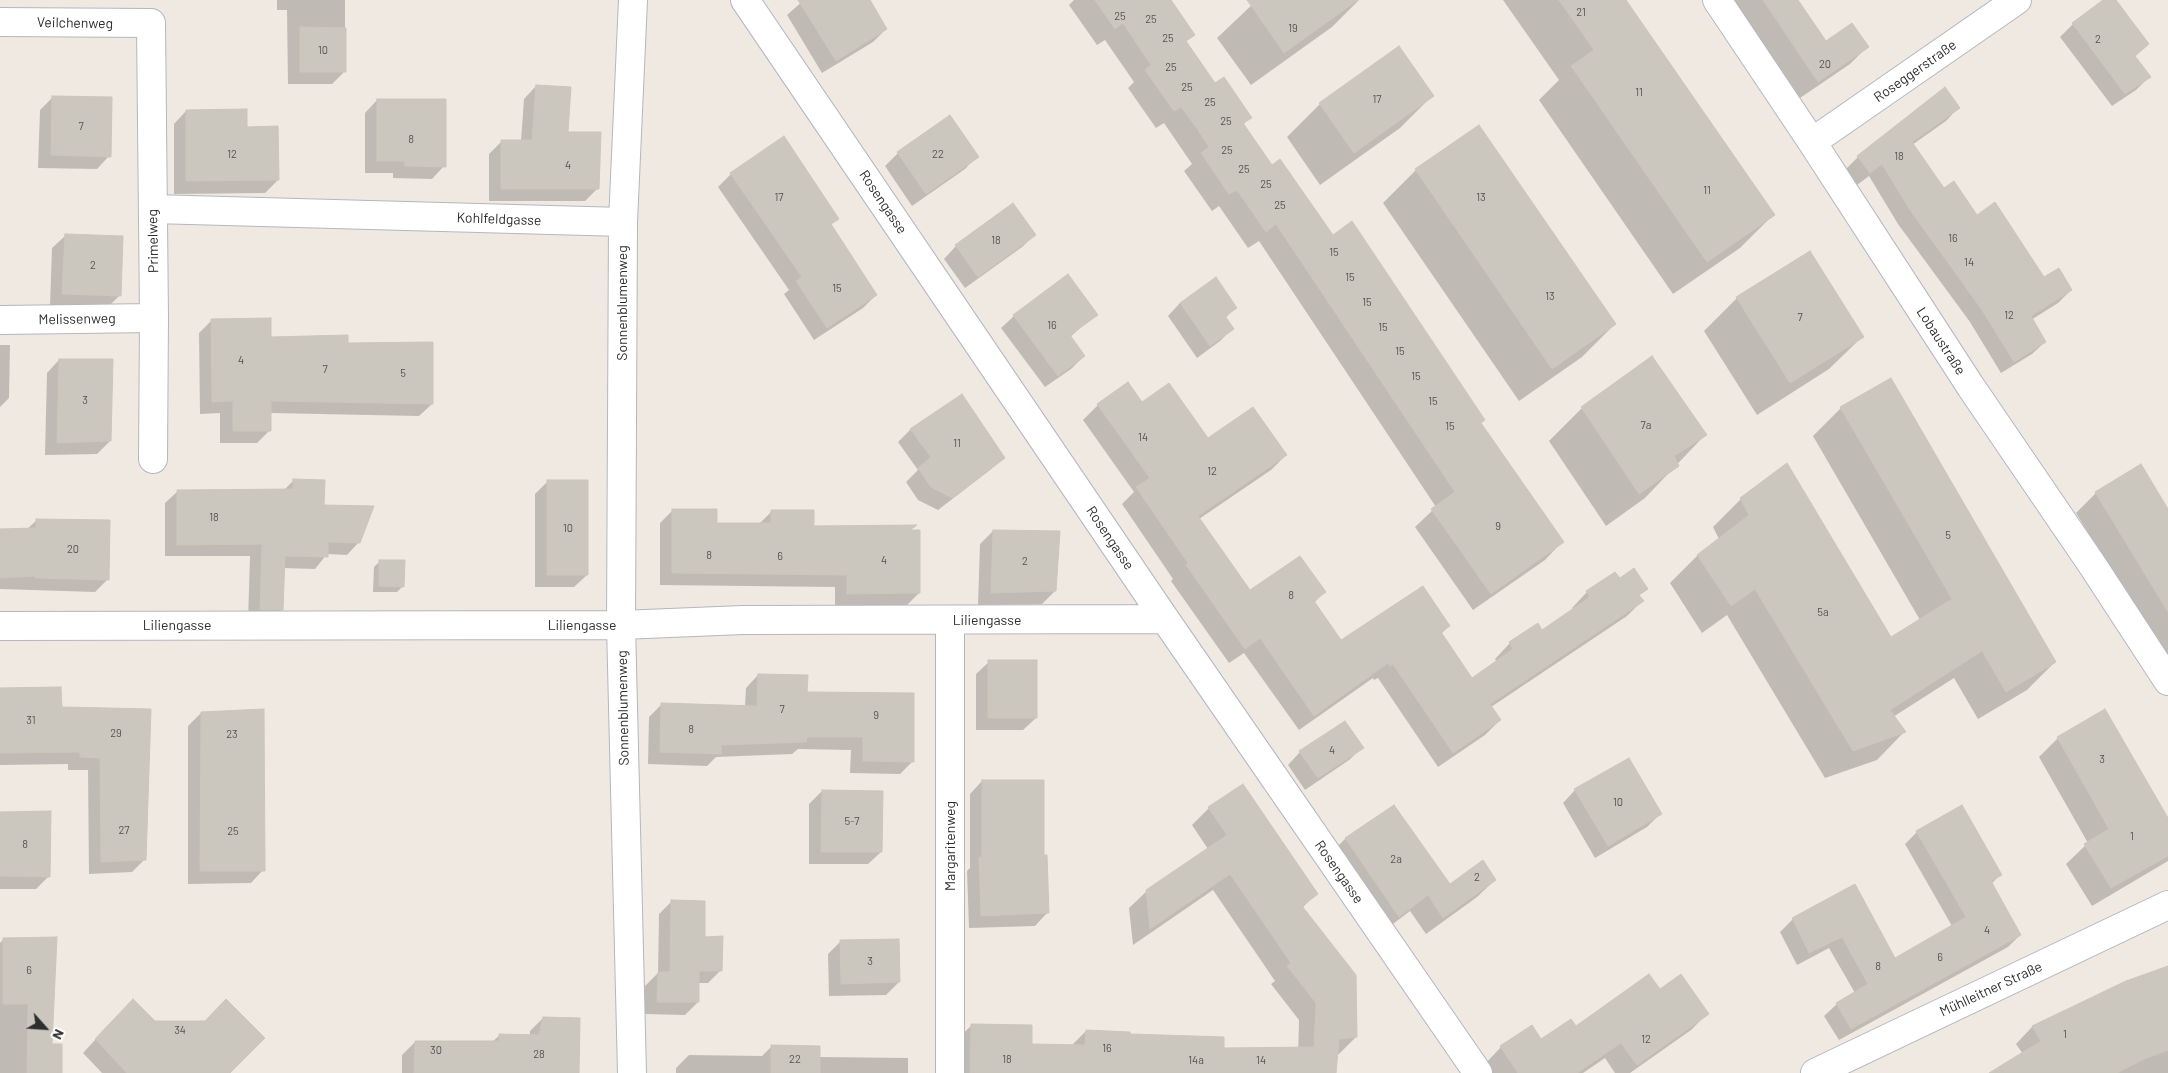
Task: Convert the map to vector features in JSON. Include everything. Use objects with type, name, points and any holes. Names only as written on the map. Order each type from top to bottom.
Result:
[{"type":"street","points":[[623,222],[633,0]]},
{"type":"street","name":"Rosengasse","points":[[745,0],[1165,619],[1478,1073]]},
{"type":"street","name":"Lobaustraße","points":[[1717,0],[1812,142],[1971,387],[2093,566],[2168,681]]},
{"type":"street","name":"Roseggerstraße","points":[[1812,142],[2017,0]]},
{"type":"street","name":"Veilchenweg","points":[[0,22],[150,24]]},
{"type":"street","name":"Primelweg","points":[[150,24],[154,318],[153,459]]},
{"type":"street","name":"Kohlfeldgasse","points":[[153,209],[623,222]]},
{"type":"street","name":"Sonnenblumenweg","points":[[623,222],[622,625],[632,1073]]},
{"type":"street","name":"Melissenweg","points":[[0,320],[154,318]]},
{"type":"street","name":"Liliengasse","points":[[0,626],[622,625],[743,620],[1165,619]]},
{"type":"street","name":"Margaritenweg","points":[[950,620],[950,1073]]},
{"type":"street","name":"Mühlleitner Straße","points":[[1815,1073],[2168,905]]},
{"type":"building","points":[[798,0],[870,0],[887,29],[836,61]]},
{"type":"building","points":[[1095,0],[1171,0],[1195,35],[1186,41],[1215,83],[1224,77],[1252,118],[1243,123],[1272,165],[1280,159],[1333,235],[1352,221],[1485,420],[1481,423],[1564,542],[1491,594],[1431,509],[1455,492],[1276,224],[1266,232],[1237,190],[1229,194],[1201,153],[1209,147],[1196,127],[1181,107],[1174,111],[1145,70],[1151,65],[1123,23],[1115,29]]},
{"type":"building","points":[[1247,0],[1358,0],[1284,53]]},
{"type":"building","points":[[1559,0],[1626,0],[1775,215],[1707,262],[1571,66],[1594,50]]},
{"type":"building","points":[[1763,0],[1798,0],[1826,41],[1852,23],[1869,47],[1818,82]]},
{"type":"building","points":[[2103,0],[2116,0],[2149,44],[2135,56],[2151,77],[2125,94],[2072,23]]},
{"type":"building","points":[[300,27],[346,28],[346,72],[300,72]]},
{"type":"building","points":[[1399,46],[1434,96],[1354,153],[1319,103]]},
{"type":"building","points":[[536,85],[571,87],[568,132],[601,132],[599,189],[501,189],[501,140],[532,140]]},
{"type":"building","points":[[1945,87],[1960,108],[1912,142],[1944,188],[1954,181],[1977,215],[1995,202],[2044,277],[2059,268],[2072,290],[2031,316],[2046,342],[2014,362],[1982,310],[1910,210],[1882,164],[1870,173],[1857,156]]},
{"type":"building","points":[[52,96],[112,97],[111,157],[51,155]]},
{"type":"building","points":[[377,99],[446,99],[446,167],[405,166],[405,161],[377,161]]},
{"type":"building","points":[[247,109],[247,127],[278,126],[279,180],[186,181],[186,110]]},
{"type":"building","points":[[950,115],[979,157],[926,194],[897,152]]},
{"type":"building","points":[[1479,125],[1616,324],[1552,369],[1415,169]]},
{"type":"building","points":[[784,136],[839,219],[831,224],[877,295],[827,328],[796,281],[802,277],[730,173]]},
{"type":"building","points":[[1013,203],[1036,235],[978,277],[955,245]]},
{"type":"building","points":[[65,234],[123,236],[121,296],[62,294]]},
{"type":"building","points":[[1810,251],[1864,337],[1790,383],[1736,297]]},
{"type":"building","points":[[1068,274],[1098,315],[1070,335],[1085,356],[1058,376],[1013,315]]},
{"type":"building","points":[[1216,277],[1237,308],[1225,316],[1234,329],[1210,346],[1180,303]]},
{"type":"building","points":[[271,318],[271,337],[348,335],[348,343],[433,342],[433,404],[271,401],[271,431],[233,431],[233,401],[212,402],[211,319]]},
{"type":"building","points":[[1652,356],[1707,435],[1674,456],[1679,466],[1639,494],[1581,407]]},
{"type":"building","points":[[59,359],[113,359],[111,441],[57,443]]},
{"type":"building","points":[[1891,378],[2056,662],[2006,692],[1982,651],[1890,710],[1906,732],[1853,751],[1755,589],[1731,606],[1697,555],[1749,515],[1740,498],[1787,463],[1891,637],[1952,599],[1840,407]]},
{"type":"building","points":[[1128,382],[1142,402],[1169,383],[1208,438],[1253,407],[1287,455],[1198,516],[1250,590],[1300,556],[1326,592],[1314,601],[1341,640],[1423,586],[1450,626],[1441,632],[1472,678],[1513,649],[1509,642],[1538,623],[1542,630],[1590,597],[1586,591],[1615,572],[1620,578],[1634,568],[1648,589],[1639,595],[1644,601],[1490,704],[1501,720],[1453,753],[1393,664],[1390,666],[1388,663],[1314,716],[1260,638],[1245,649],[1186,565],[1188,563],[1136,487],[1150,478],[1097,404]]},
{"type":"building","points":[[962,394],[1005,458],[952,498],[931,487],[918,468],[931,457],[910,429]]},
{"type":"building","points":[[2141,464],[2168,509],[2168,612],[2095,492]]},
{"type":"building","points":[[293,479],[325,480],[324,505],[374,506],[360,543],[328,542],[328,557],[285,556],[283,610],[260,610],[262,544],[177,545],[177,490],[293,489]]},
{"type":"building","points":[[547,480],[588,480],[588,575],[547,575]]},
{"type":"building","points":[[672,509],[717,509],[717,523],[771,523],[771,510],[814,510],[814,526],[917,525],[910,530],[920,530],[920,593],[847,594],[847,575],[672,573]]},
{"type":"building","points":[[36,519],[110,520],[109,580],[35,578],[35,576],[0,578],[0,529],[36,528]]},
{"type":"building","points":[[993,530],[1060,531],[1056,591],[991,593]]},
{"type":"building","points":[[379,560],[405,560],[404,587],[379,586]]},
{"type":"building","points":[[988,660],[1037,660],[1037,718],[988,718]]},
{"type":"building","points":[[758,674],[808,675],[807,692],[914,693],[914,762],[863,761],[863,737],[807,737],[806,742],[721,745],[721,754],[660,752],[661,703],[757,706]]},
{"type":"building","points":[[61,687],[62,707],[151,709],[146,860],[101,862],[100,758],[80,757],[80,752],[0,753],[0,688]]},
{"type":"building","points":[[264,709],[265,871],[200,871],[201,712]]},
{"type":"building","points":[[2105,709],[2168,818],[2168,856],[2111,888],[2084,844],[2109,829],[2057,737]]},
{"type":"building","points":[[1345,721],[1364,748],[1318,778],[1299,751]]},
{"type":"building","points":[[1629,758],[1662,814],[1608,846],[1574,789]]},
{"type":"building","points":[[982,780],[1044,780],[1044,855],[1047,855],[1049,913],[981,916],[979,857],[982,857]]},
{"type":"building","points":[[1243,784],[1318,894],[1302,906],[1356,975],[1357,1037],[1339,1039],[1336,1073],[970,1073],[971,1024],[1032,1025],[1032,1044],[1085,1045],[1086,1030],[1130,1032],[1130,1034],[1224,1037],[1224,1048],[1314,1047],[1316,1003],[1287,966],[1291,963],[1230,874],[1150,929],[1146,890],[1227,835],[1208,807]]},
{"type":"building","points":[[822,790],[883,791],[882,852],[821,852]]},
{"type":"building","points":[[1394,805],[1450,884],[1483,860],[1496,880],[1443,918],[1428,895],[1399,917],[1345,838]]},
{"type":"building","points":[[1962,805],[2002,875],[1991,881],[2021,935],[1851,1029],[1836,1003],[1868,984],[1842,937],[1809,953],[1792,918],[1855,884],[1895,958],[1966,917],[1916,831]]},
{"type":"building","points":[[51,811],[50,877],[0,876],[0,812]]},
{"type":"building","points":[[671,900],[705,901],[705,937],[723,936],[722,971],[699,971],[699,1002],[657,1002],[658,972],[670,972]]},
{"type":"building","points":[[57,937],[52,1044],[62,1044],[62,1073],[27,1073],[28,1004],[3,1004],[3,938]]},
{"type":"building","points":[[899,939],[900,982],[841,984],[840,940]]},
{"type":"building","points":[[2168,966],[2168,1050],[2142,1060],[2117,1073],[1989,1073],[2041,1041],[2032,1026],[2126,981]]},
{"type":"building","points":[[1649,974],[1660,989],[1681,974],[1709,1014],[1637,1065],[1621,1043],[1577,1073],[1518,1073],[1500,1046],[1532,1025],[1541,1039],[1571,1019],[1576,1026]]},
{"type":"building","points":[[133,999],[155,1021],[205,1021],[226,999],[265,1038],[230,1073],[127,1073],[95,1039]]},
{"type":"building","points":[[543,1017],[580,1018],[579,1073],[414,1073],[415,1041],[499,1041],[499,1034],[539,1035]]},
{"type":"building","points":[[771,1045],[820,1046],[820,1073],[771,1073]]}]
